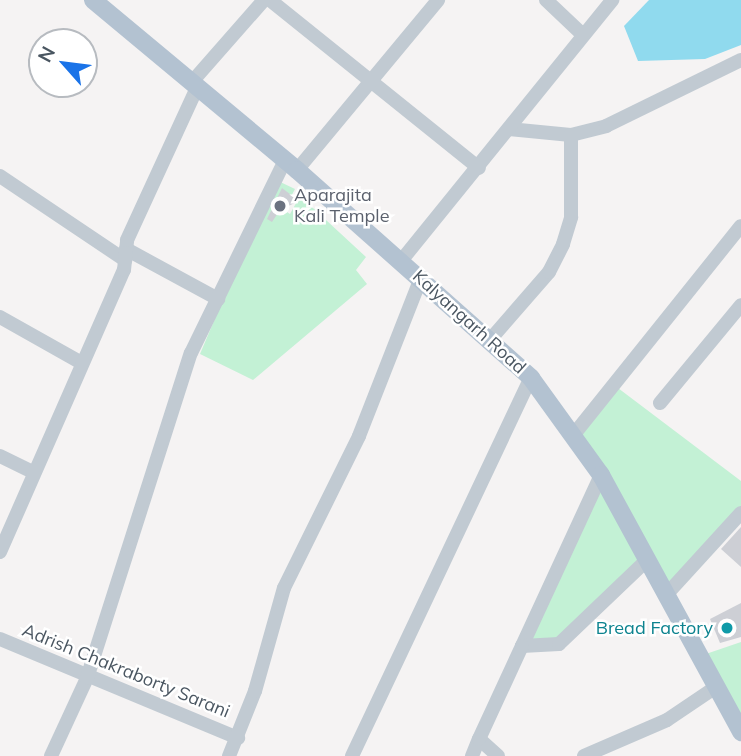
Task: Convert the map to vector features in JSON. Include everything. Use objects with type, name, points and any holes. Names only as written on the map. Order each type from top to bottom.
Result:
[{"type":"main road","name":"Kalyangarh Road","points":[[98,2],[291,165],[531,378],[575,433],[601,475],[741,731]]},
{"type":"street","points":[[0,552],[194,85],[264,0]]},
{"type":"street","points":[[270,0],[479,168]]},
{"type":"street","points":[[51,756],[87,678],[181,382],[218,299],[291,165],[371,79],[438,0]]},
{"type":"street","points":[[546,0],[582,34]]},
{"type":"street","points":[[401,261],[479,168],[582,34],[612,0]]},
{"type":"street","points":[[509,129],[571,135],[640,112],[741,60]]},
{"type":"street","points":[[489,341],[549,272],[563,244],[571,217],[571,135]]},
{"type":"street","points":[[0,177],[126,254],[218,299]]},
{"type":"street","points":[[575,433],[738,235]]},
{"type":"street","points":[[229,756],[238,738],[284,588],[359,436],[420,280]]},
{"type":"street","points":[[660,403],[741,305]]},
{"type":"street","points":[[0,317],[80,362]]},
{"type":"street","points":[[352,756],[531,378]]},
{"type":"street","points":[[0,456],[33,472]]},
{"type":"street","points":[[472,756],[601,475]]},
{"type":"street","points":[[666,595],[741,513]]},
{"type":"street","points":[[522,646],[559,644],[646,561]]},
{"type":"street","name":"Adrish Chakraborty Sarani","points":[[0,639],[87,678],[238,738]]},
{"type":"street","points":[[584,756],[616,751],[716,687]]},
{"type":"street","points":[[479,740],[498,756]]},
{"type":"green space","points":[[274,179],[295,189],[284,210],[290,214],[300,196],[366,257],[356,270],[367,284],[253,380],[200,354]]},
{"type":"green space","points":[[614,385],[741,481],[741,507],[666,595],[644,555],[559,640],[529,642],[602,481],[575,433]]},
{"type":"green space","points":[[741,642],[741,730],[700,656]]},
{"type":"water","points":[[649,0],[741,0],[741,45],[705,59],[638,61],[624,26]]},
{"type":"building","points":[[282,188],[299,201],[280,210],[272,222],[267,219]]},
{"type":"building","points":[[741,527],[741,567],[721,549]]},
{"type":"building","name":"Bread Factory","points":[[741,603],[741,637],[720,643],[710,619]]},
{"type":"place","name":"Aparajita Kali Temple","points":[[280,206]]},
{"type":"place","name":"Bread Factory","points":[[727,628]]}]
